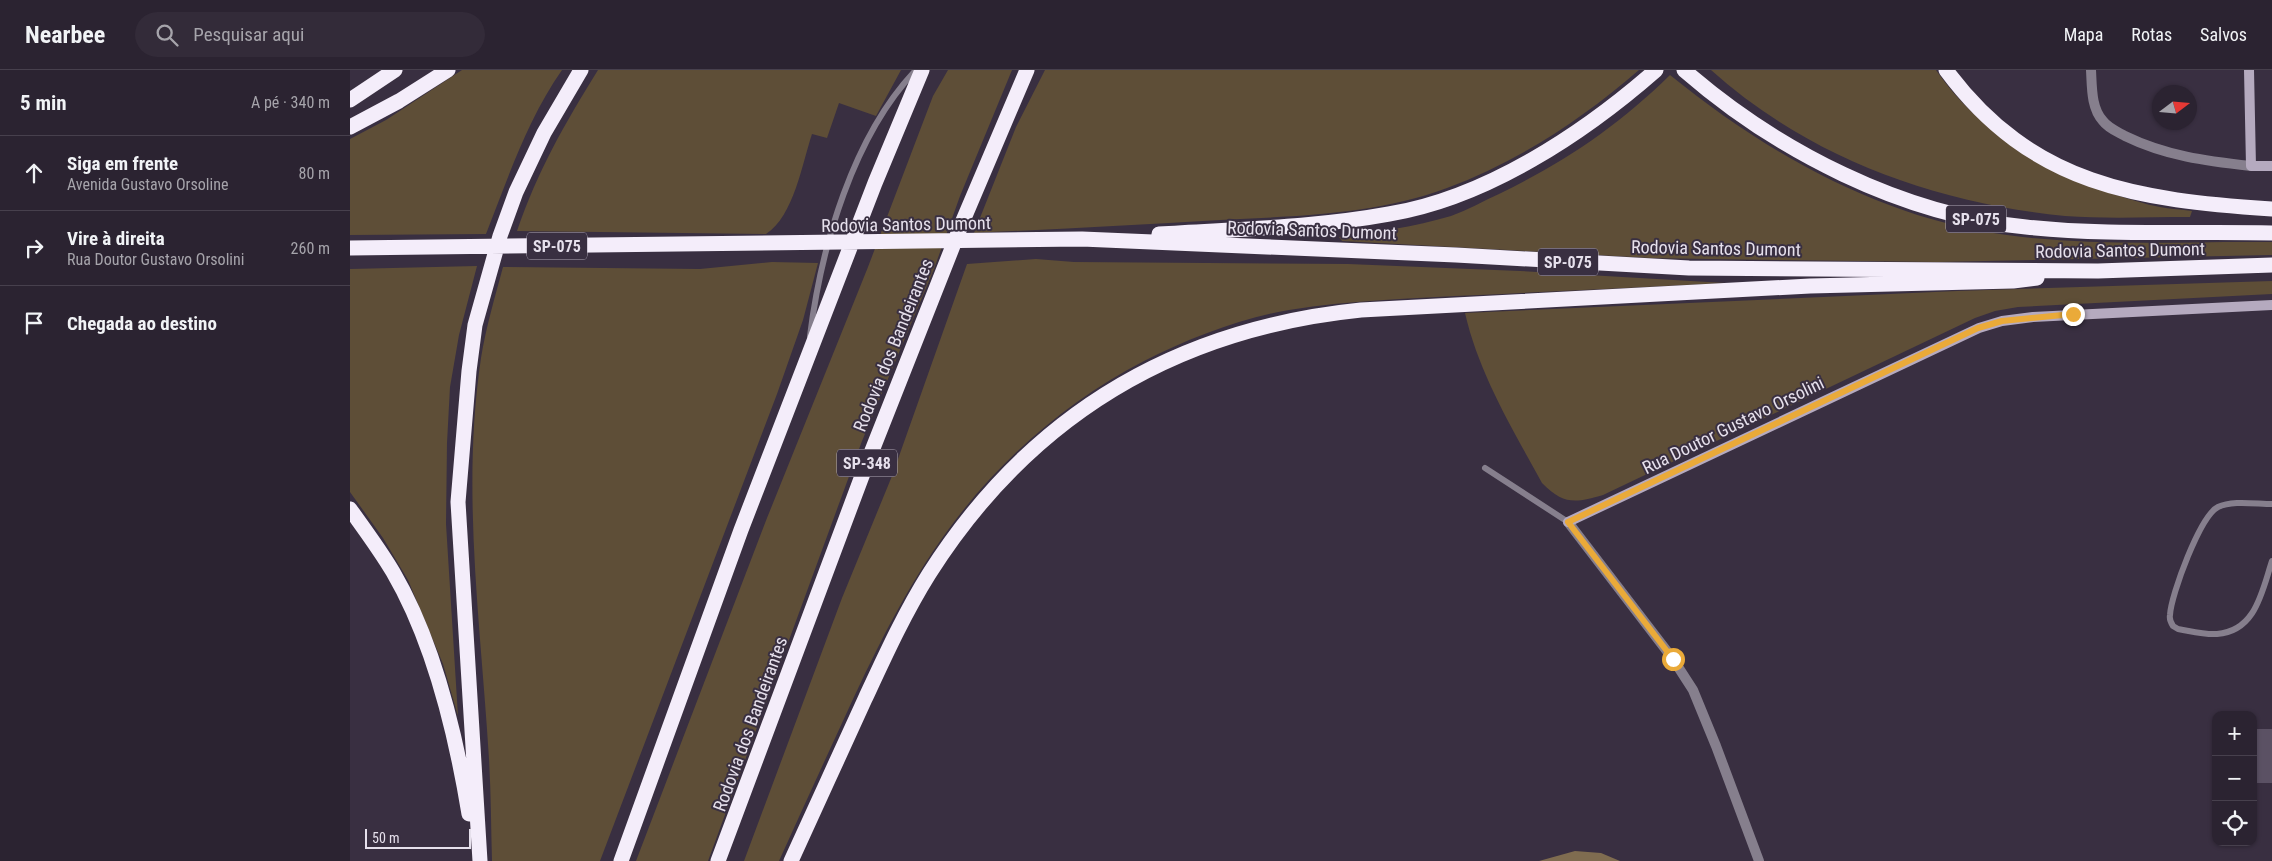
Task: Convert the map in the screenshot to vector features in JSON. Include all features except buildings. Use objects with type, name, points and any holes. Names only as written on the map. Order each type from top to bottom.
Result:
[{"type":"highway","points":[[350,100],[394,70]]},
{"type":"highway","points":[[350,127],[399,101],[448,70]]},
{"type":"highway","points":[[480,861],[458,502],[474,325],[516,192],[544,133],[581,70]]},
{"type":"highway","points":[[621,861],[741,530],[874,184],[922,70]]},
{"type":"highway","name":"Rodovia dos Bandeirantes","points":[[718,861],[865,467],[962,223],[1027,70]]},
{"type":"highway","points":[[1082,239],[1324,224],[1390,214],[1445,200],[1489,181],[1548,150],[1627,95],[1656,70]]},
{"type":"highway","name":"Rodovia Santos Dumont","points":[[1684,70],[1709,92],[1750,122],[1817,161],[1882,190],[1949,213],[1985,221],[2069,231],[2272,233]]},
{"type":"highway","points":[[1946,70],[1960,89],[1988,118],[2014,139],[2048,162],[2121,190],[2157,198],[2272,208]]},
{"type":"highway","name":"Rodovia Santos Dumont","points":[[350,248],[1082,239],[1446,254],[1690,268],[2098,271],[2272,265]]},
{"type":"highway","points":[[792,861],[897,629],[955,535],[980,504],[1030,451],[1097,399],[1159,364],[1221,339],[1258,327],[1343,312],[1810,286],[2013,281],[2098,271]]},
{"type":"highway","points":[[350,510],[394,573],[415,618],[434,668],[455,744],[476,861]]},
{"type":"street","points":[[2091,70],[2092,96],[2103,122],[2118,132],[2163,153],[2193,160],[2251,166],[2272,166]]},
{"type":"street","points":[[2249,70],[2251,166]]},
{"type":"street","name":"Rua Doutor Gustavo Orsolini","points":[[1568,522],[1978,328],[2002,321],[2034,317],[2272,304]]},
{"type":"street","points":[[1568,522],[1673,659],[1693,690],[1759,861]]},
{"type":"lane","points":[[807,361],[811,325],[822,272],[834,226],[855,164],[885,108],[901,86],[916,70]]},
{"type":"lane","points":[[1485,468],[1568,522]]},
{"type":"lane","points":[[2272,504],[2226,505],[2217,508],[2210,514],[2204,522],[2180,576],[2170,615],[2173,626],[2178,629],[2215,634],[2235,630],[2244,624],[2257,606],[2272,561]]},
{"type":"shaded area","points":[[462,70],[562,70],[528,129],[486,234],[350,235],[350,139],[386,120]]},
{"type":"shaded area","points":[[598,70],[901,70],[876,116],[839,103],[827,138],[812,134],[796,189],[784,215],[776,226],[766,234],[517,231],[534,188],[553,148]]},
{"type":"shaded area","points":[[948,70],[1012,70],[960,196],[934,269],[862,441],[708,861],[636,861],[767,518],[868,267],[933,96]]},
{"type":"shaded area","points":[[1045,70],[1639,70],[1595,106],[1524,152],[1447,188],[1392,204],[1335,213],[974,233],[1016,127]]},
{"type":"shaded area","points":[[1711,70],[1936,70],[1955,95],[1977,117],[2002,137],[2056,170],[2084,183],[2143,203],[2192,211],[2190,217],[2111,218],[2065,216],[2016,210],[1922,187],[1876,171],[1832,151],[1789,128],[1749,101]]},
{"type":"shaded area","points":[[1670,75],[1707,104],[1786,156],[1871,198],[1915,214],[1961,227],[2040,239],[2140,243],[2272,242],[2272,255],[1937,262],[1651,258],[1342,241],[1339,237],[1395,229],[1437,220],[1457,214],[1499,194],[1546,169],[1590,142],[1631,111]]},
{"type":"shaded area","points":[[1036,259],[1074,262],[1348,264],[1520,271],[1725,283],[1384,300],[1289,310],[1252,318],[1196,337],[1117,376],[1091,392],[1042,429],[997,471],[957,518],[925,563],[884,635],[779,861],[744,861],[842,598],[892,476],[967,264]]},
{"type":"shaded area","points":[[772,262],[818,263],[803,320],[777,394],[600,861],[492,861],[489,759],[474,558],[473,458],[475,408],[481,358],[503,267],[700,269]]},
{"type":"shaded area","points":[[477,266],[459,335],[450,387],[447,443],[446,524],[458,716],[443,664],[408,580],[383,538],[350,492],[350,269]]},
{"type":"shaded area","points":[[2272,281],[2272,294],[2018,307],[1995,311],[1975,318],[1603,495],[1577,501],[1564,499],[1542,483],[1508,421],[1488,379],[1471,336],[1465,313],[1957,291]]},
{"type":"shaded area","points":[[1575,851],[1601,853],[1620,861],[1539,861]]},
{"type":"route","points":[[1673,659],[1568,522],[1978,328],[2002,321],[2073,314]]}]
